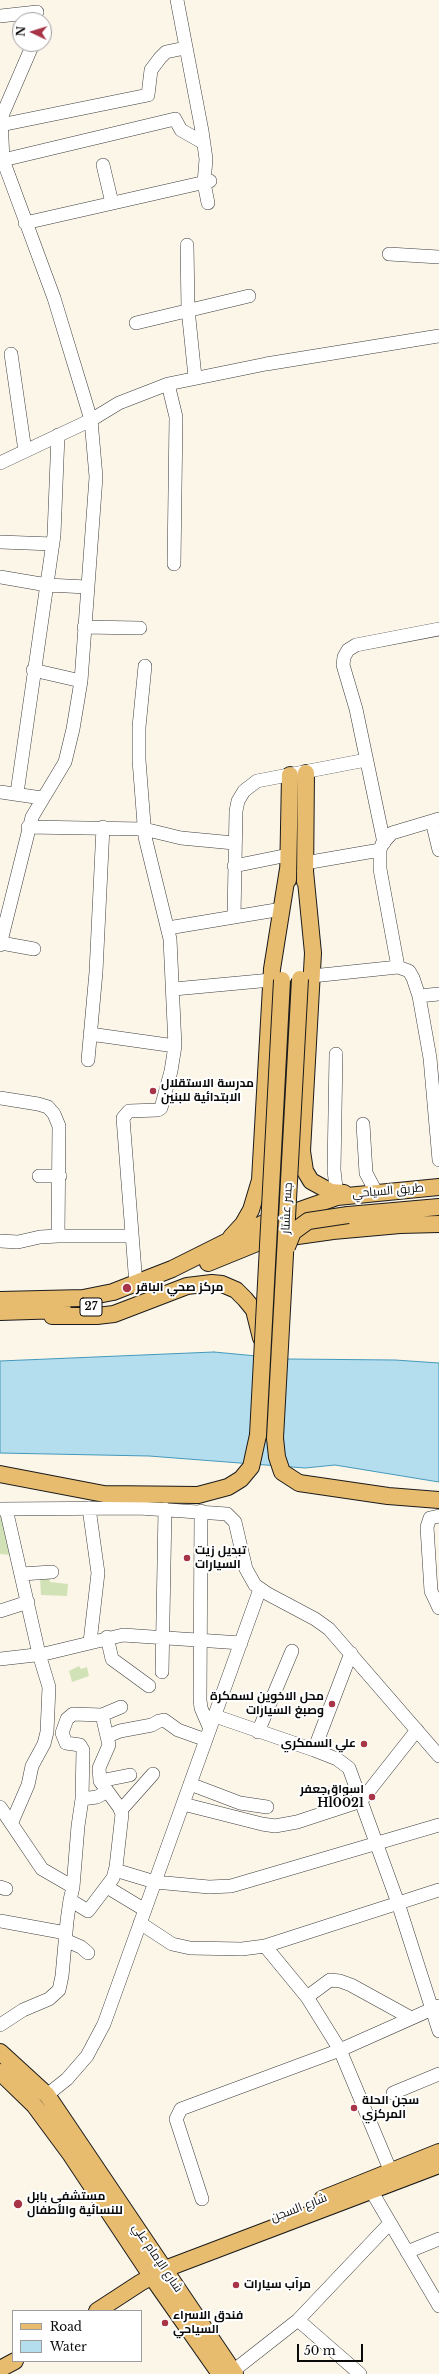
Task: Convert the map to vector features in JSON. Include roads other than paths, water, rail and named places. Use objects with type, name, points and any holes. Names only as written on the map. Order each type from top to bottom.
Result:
[{"type":"main road","points":[[306,772],[306,978],[302,1151],[305,1171],[311,1182],[320,1188],[342,1194]]},
{"type":"main road","points":[[217,1247],[233,1235],[243,1224],[252,1210],[260,1180],[288,862],[290,775]]},
{"type":"main road","points":[[277,980],[282,909],[288,862]]},
{"type":"main road","name":"جسر عشتار","points":[[306,978],[283,1266],[274,1438],[279,1466],[286,1476],[299,1483],[312,1486],[439,1500]]},
{"type":"main road","name":"جسر عشتار","points":[[0,1474],[117,1496],[181,1496],[212,1492],[228,1487],[241,1479],[251,1467],[258,1435],[263,1356],[277,980]]},
{"type":"main road","name":"طريق السياحي","points":[[342,1194],[439,1187]]},
{"type":"main road","points":[[217,1247],[266,1222],[342,1194]]},
{"type":"main road","points":[[283,1266],[289,1239],[300,1225],[308,1221],[348,1215],[439,1207]]},
{"type":"main road","name":"27","points":[[0,1313],[64,1310],[101,1305],[139,1294],[262,1241],[333,1231],[400,1225],[439,1224]]},
{"type":"main road","name":"27","points":[[0,1300],[83,1298],[136,1285],[217,1247]]},
{"type":"main road","points":[[0,1313],[97,1316],[114,1314],[170,1292],[201,1284],[222,1284],[236,1290],[254,1310],[259,1324],[263,1356]]},
{"type":"main road","name":"شارع الإمام علي","points":[[0,2052],[41,2100],[153,2272],[229,2373]]},
{"type":"main road","name":"شارع الإمام علي","points":[[0,2072],[41,2100]]},
{"type":"main road","name":"شارع السجن","points":[[153,2272],[372,2192],[401,2173],[439,2152]]},
{"type":"main road","name":"شارع السجن","points":[[153,2272],[401,2173],[439,2165]]},
{"type":"main road","points":[[98,2310],[153,2272]]},
{"type":"main road","points":[[0,2369],[13,2362]]},
{"type":"street","points":[[177,0],[204,143],[208,203]]},
{"type":"street","points":[[0,16],[37,11]]},
{"type":"street","points":[[1,125],[148,95],[151,70],[160,58],[166,52],[185,48]]},
{"type":"street","points":[[30,52],[1,118],[3,160],[25,223],[54,298],[91,420],[96,477],[81,681],[66,757],[42,798],[28,827],[0,944],[34,949]]},
{"type":"street","points":[[3,160],[175,119],[181,130],[204,143]]},
{"type":"street","points":[[103,165],[112,203]]},
{"type":"street","points":[[25,223],[207,182]]},
{"type":"street","points":[[187,245],[188,309],[195,378]]},
{"type":"street","points":[[389,254],[439,257]]},
{"type":"street","points":[[136,323],[188,309],[249,296]]},
{"type":"street","points":[[0,463],[91,420],[119,403],[168,384],[439,336]]},
{"type":"street","points":[[11,354],[25,451]]},
{"type":"street","points":[[168,384],[176,417],[174,564]]},
{"type":"street","points":[[17,793],[33,670],[53,544],[58,435]]},
{"type":"street","points":[[0,542],[53,544]]},
{"type":"street","points":[[0,577],[47,585],[87,587]]},
{"type":"street","points":[[84,628],[140,628]]},
{"type":"street","points":[[398,967],[380,869],[382,847],[356,709],[343,665],[344,657],[348,650],[356,645],[439,629]]},
{"type":"street","points":[[136,1285],[123,1118],[129,1111],[158,1110],[161,1108],[171,1071],[174,1046],[174,989],[168,928],[144,829],[138,745],[145,666]]},
{"type":"street","points":[[33,670],[81,681]]},
{"type":"street","points":[[234,917],[234,843],[238,800],[244,792],[257,781],[366,760]]},
{"type":"street","points":[[0,792],[17,793],[42,798]]},
{"type":"street","points":[[305,867],[382,847],[392,833],[436,820],[439,850]]},
{"type":"street","points":[[28,827],[103,827],[144,829],[181,838],[234,843]]},
{"type":"street","points":[[88,1060],[103,827]]},
{"type":"street","points":[[234,866],[288,862]]},
{"type":"street","points":[[168,928],[282,909]]},
{"type":"street","points":[[306,978],[398,967],[409,971],[419,996],[434,1058],[439,1160]]},
{"type":"street","points":[[174,989],[277,980]]},
{"type":"street","points":[[419,996],[439,994]]},
{"type":"street","points":[[90,1034],[174,1046]]},
{"type":"street","points":[[336,1054],[334,1170],[342,1194]]},
{"type":"street","points":[[0,1098],[48,1107],[54,1114],[59,1126],[60,1176],[58,1236]]},
{"type":"street","points":[[363,1124],[366,1172],[376,1192]]},
{"type":"street","points":[[39,1176],[60,1176]]},
{"type":"street","points":[[0,1240],[18,1242],[40,1237],[58,1236],[131,1236]]},
{"type":"street","points":[[89,1508],[98,1573],[90,1642]]},
{"type":"street","points":[[12,1822],[47,1732],[49,1688],[39,1654],[21,1574],[3,1509],[165,1509],[220,1512],[232,1517],[238,1532],[246,1569],[250,1578],[260,1589],[319,1621],[351,1653],[439,1756]]},
{"type":"street","points":[[162,1672],[165,1509]]},
{"type":"street","points":[[201,1511],[200,1700],[208,1735]]},
{"type":"street","points":[[434,1517],[427,1527],[429,1575],[431,1590],[439,1608]]},
{"type":"street","points":[[21,1574],[52,1572]]},
{"type":"street","points":[[41,2100],[67,2079],[87,2056],[104,2024],[260,1589]]},
{"type":"street","points":[[0,1611],[28,1602]]},
{"type":"street","points":[[0,1659],[39,1654],[107,1637],[123,1635],[200,1639],[241,1643]]},
{"type":"street","points":[[107,1637],[112,1659],[149,1686]]},
{"type":"street","points":[[258,1732],[292,1651]]},
{"type":"street","points":[[314,1750],[351,1653]]},
{"type":"street","points":[[0,2025],[23,2010],[48,1999],[59,1990],[65,1936],[73,1887],[82,1798],[83,1748],[80,1745],[66,1743],[62,1733],[67,1719],[73,1714],[102,1715],[121,1707]]},
{"type":"street","points":[[102,1715],[117,1736]]},
{"type":"street","points":[[215,1716],[314,1750],[345,1763],[352,1774],[435,2007],[439,2031]]},
{"type":"street","points":[[70,1900],[88,1911],[107,1887],[115,1870],[121,1826],[121,1810],[103,1787],[99,1768],[107,1751],[117,1736],[152,1726],[159,1721],[164,1720],[178,1730],[208,1735]]},
{"type":"street","points":[[183,1804],[275,1826],[298,1822],[361,1801],[417,1730]]},
{"type":"street","points":[[47,1732],[62,1733]]},
{"type":"street","points":[[121,1810],[153,1774]]},
{"type":"street","points":[[82,1798],[97,1797],[103,1787],[130,1775]]},
{"type":"street","points":[[190,1784],[240,1803],[267,1807]]},
{"type":"street","points":[[0,1807],[12,1822],[33,1858],[42,1868],[73,1887]]},
{"type":"street","points":[[115,1870],[155,1882],[209,1887],[231,1886],[439,1825]]},
{"type":"street","points":[[107,1887],[145,1910]]},
{"type":"street","points":[[140,1923],[167,1941],[190,1948],[229,1950],[265,1946],[439,1890]]},
{"type":"street","points":[[0,1921],[65,1936],[88,1953]]},
{"type":"street","points":[[265,1946],[307,1997],[340,2050],[401,2173]]},
{"type":"street","points":[[307,1997],[320,1985],[330,1980],[340,1982],[351,1985],[411,2018]]},
{"type":"street","points":[[202,2199],[176,2119],[181,2109],[340,2050],[435,2007]]},
{"type":"street","points":[[393,2093],[439,2074]]},
{"type":"street","points":[[372,2192],[439,2306]]},
{"type":"street","points":[[229,2373],[298,2320],[390,2223]]},
{"type":"street","points":[[407,2252],[439,2239]]},
{"type":"street","points":[[298,2320],[360,2374]]},
{"type":"water","points":[[214,1352],[288,1359],[395,1360],[439,1363],[439,1482],[335,1465],[305,1468],[149,1456],[0,1453],[0,1361]]},
{"type":"place","name":"مدرسة الاستقلال الابتدائية للبنين","points":[[153,1091]]},
{"type":"place","name":"مركز صحي الباقر","points":[[127,1288]]},
{"type":"place","name":"تبديل زيت السيارات","points":[[187,1558]]},
{"type":"place","name":"محل الاخوين لسمكرة وصبغ السيارات","points":[[332,1704]]},
{"type":"place","name":"علي السمكري","points":[[364,1744]]},
{"type":"place","name":"اسواق‌جعفر Hl0021","points":[[372,1797]]},
{"type":"place","name":"سجن الحلة المركزي","points":[[354,2108]]},
{"type":"place","name":"مستشفى بابل للنسائية والأطفال","points":[[18,2204]]},
{"type":"place","name":"مرآب سيارات","points":[[236,2285]]},
{"type":"place","name":"فندق الاسراء السياحي","points":[[165,2323]]}]
